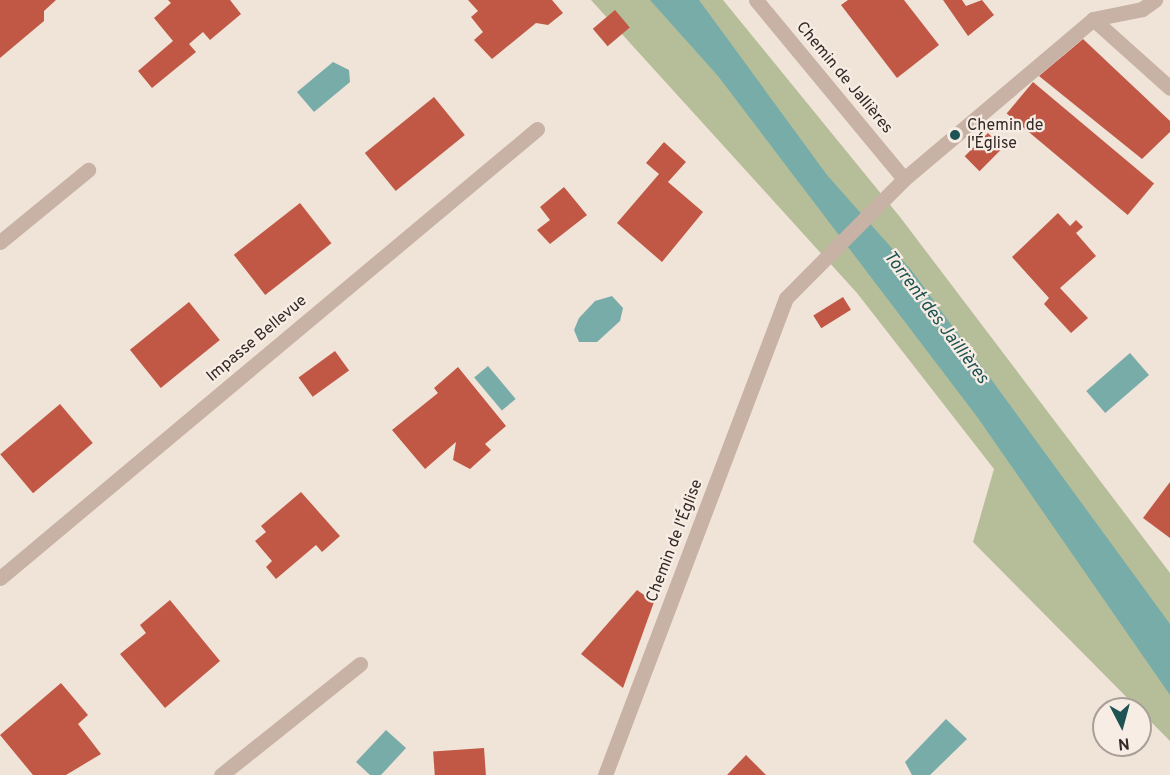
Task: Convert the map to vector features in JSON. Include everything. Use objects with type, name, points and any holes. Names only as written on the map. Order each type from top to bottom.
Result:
[{"type":"street","name":"Chemin de Jallières","points":[[756,0],[904,178]]},
{"type":"street","name":"Chemin de l'Église","points":[[605,775],[786,298],[904,178],[1093,19],[1142,9],[1155,0]]},
{"type":"street","points":[[1093,19],[1170,88]]},
{"type":"street","name":"Impasse Bellevue","points":[[0,578],[537,129]]},
{"type":"street","points":[[0,242],[88,170]]},
{"type":"street","points":[[221,775],[360,664]]},
{"type":"green space","points":[[591,0],[723,0],[900,217],[1170,573],[1170,741],[1152,723],[1152,697],[1126,697],[973,542],[994,469],[857,293]]},
{"type":"water","name":"Torrent des Jaillières","points":[[650,0],[699,0],[827,175],[912,271],[1170,624],[1170,695],[978,418],[718,76]]},
{"type":"water","points":[[333,62],[349,70],[350,82],[314,112],[297,92]]},
{"type":"water","points":[[612,296],[623,308],[620,321],[597,342],[579,342],[574,330],[579,318],[595,301]]},
{"type":"water","points":[[1130,353],[1149,375],[1105,413],[1086,391]]},
{"type":"water","points":[[488,366],[516,399],[502,411],[474,378]]},
{"type":"water","points":[[946,719],[967,739],[930,775],[912,775],[905,762]]},
{"type":"water","points":[[386,730],[406,748],[381,775],[370,775],[356,762]]},
{"type":"building","points":[[0,0],[56,0],[44,11],[44,21],[0,58]]},
{"type":"building","points":[[168,0],[230,0],[241,14],[210,40],[203,32],[189,44],[196,52],[152,88],[138,71],[173,41],[154,18],[171,3]]},
{"type":"building","points":[[468,0],[552,0],[563,13],[548,25],[536,23],[492,59],[474,40],[483,32],[471,17],[478,11]]},
{"type":"building","points":[[848,0],[904,0],[939,45],[897,78],[841,5]]},
{"type":"building","points":[[943,0],[962,0],[966,6],[982,0],[994,15],[968,36]]},
{"type":"building","points":[[615,10],[630,28],[608,46],[593,29]]},
{"type":"building","points":[[1083,39],[1170,121],[1170,132],[1142,159],[1039,76]]},
{"type":"building","points":[[1033,82],[1154,184],[1128,215],[1007,113]]},
{"type":"building","points":[[434,97],[465,135],[396,191],[365,153]]},
{"type":"building","points":[[988,133],[1003,148],[980,171],[965,156]]},
{"type":"building","points":[[664,142],[686,162],[668,182],[703,212],[662,262],[617,223],[659,174],[646,163]]},
{"type":"building","points":[[564,187],[587,215],[550,244],[537,230],[550,220],[540,207]]},
{"type":"building","points":[[300,203],[331,243],[265,295],[234,255]]},
{"type":"building","points":[[1058,213],[1070,226],[1076,220],[1083,227],[1076,233],[1096,256],[1060,288],[1088,318],[1071,333],[1044,304],[1049,298],[1012,257]]},
{"type":"building","points":[[843,297],[851,310],[821,328],[813,316]]},
{"type":"building","points":[[189,302],[220,340],[161,388],[130,350]]},
{"type":"building","points":[[335,351],[349,370],[313,397],[299,377]]},
{"type":"building","points":[[458,367],[506,426],[485,444],[491,450],[470,469],[453,460],[456,442],[425,469],[392,430],[438,393],[434,388]]},
{"type":"building","points":[[60,404],[93,443],[33,493],[0,454]]},
{"type":"building","points":[[1170,482],[1170,538],[1143,518]]},
{"type":"building","points":[[301,492],[340,536],[322,552],[316,545],[276,579],[266,567],[272,561],[255,541],[266,532],[261,526]]},
{"type":"building","points":[[637,590],[654,602],[623,688],[581,654]]},
{"type":"building","points":[[170,600],[220,661],[165,708],[120,654],[146,633],[140,625]]},
{"type":"building","points":[[61,683],[88,715],[78,724],[101,754],[66,775],[33,775],[0,735]]},
{"type":"building","points":[[484,748],[486,775],[435,775],[433,752]]},
{"type":"building","points":[[746,755],[766,775],[727,775]]},
{"type":"place","name":"Chemin de l'Église","points":[[955,135]]}]
